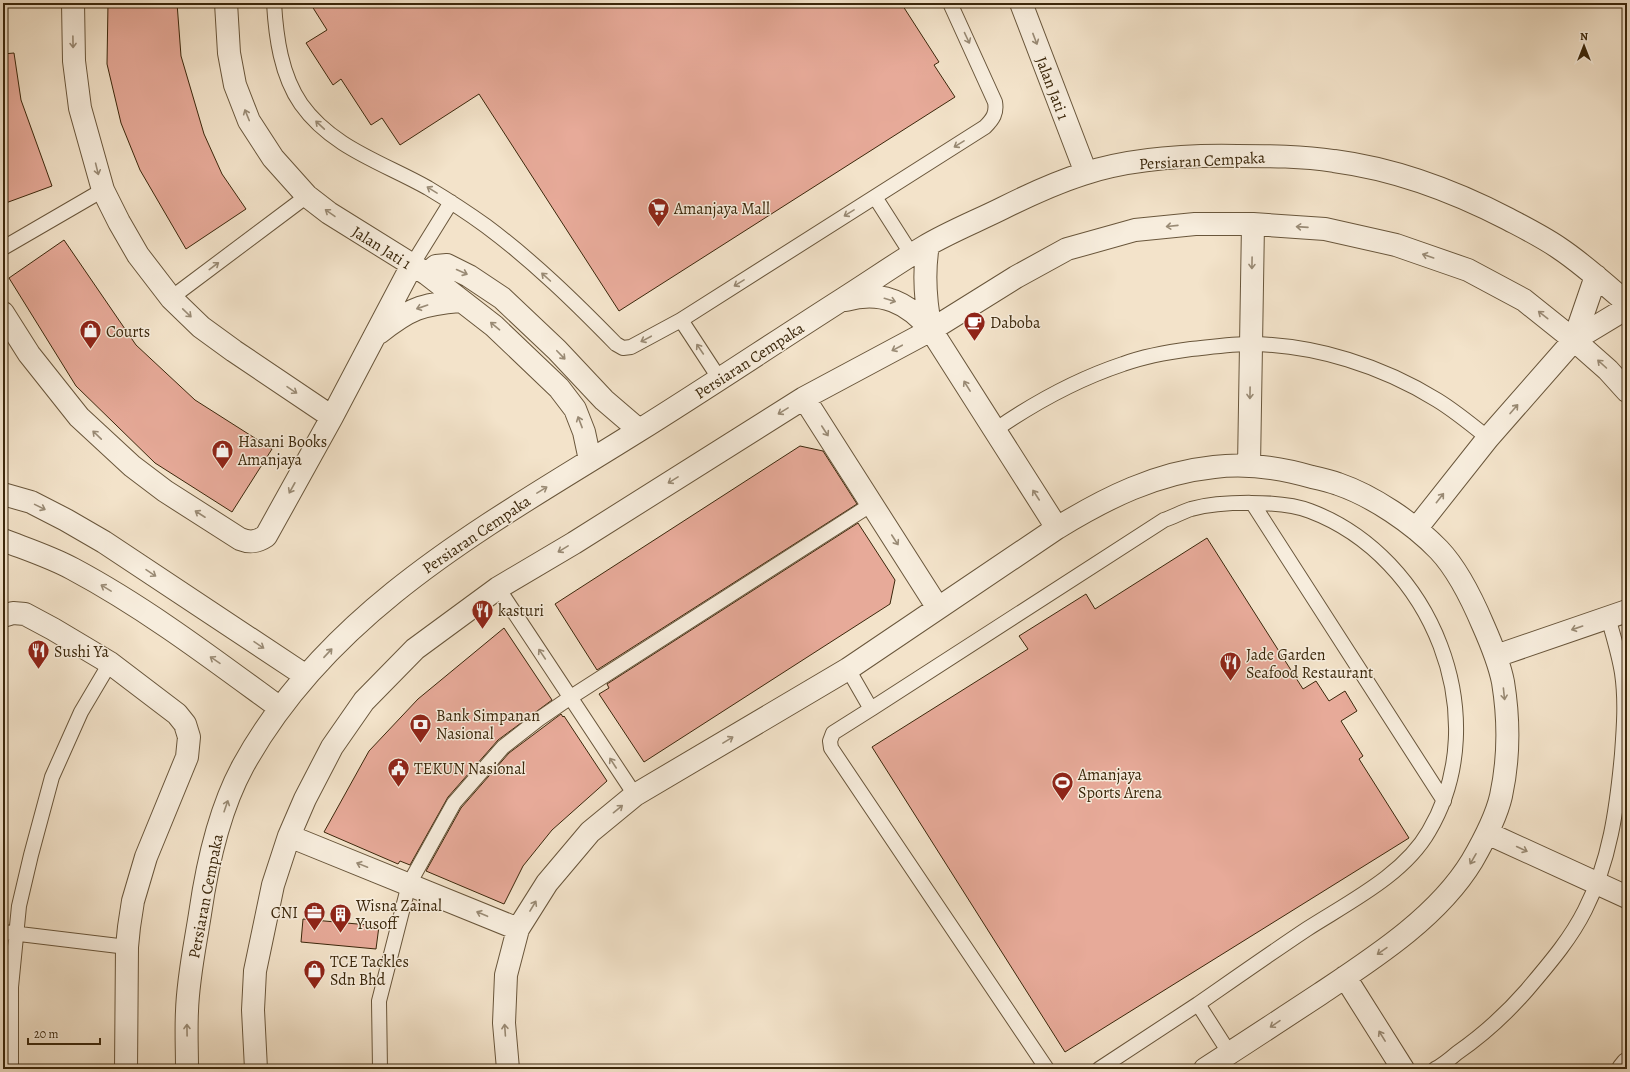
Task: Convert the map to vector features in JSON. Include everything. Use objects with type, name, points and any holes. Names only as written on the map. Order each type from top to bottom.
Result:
[{"type":"street","points":[[73,3],[75,78],[80,108],[103,190],[119,222],[138,254],[171,298],[201,327],[332,417]]},
{"type":"street","name":"Jalan Jati 1","points":[[226,3],[229,53],[235,85],[249,121],[273,158],[307,196],[329,213],[419,270],[494,326],[559,388],[575,409],[584,432],[590,460]]},
{"type":"street","name":"Jalan Jati 1","points":[[1021,3],[1086,173]]},
{"type":"street","name":"Persiaran Cempaka","points":[[187,1069],[186,1013],[190,969],[208,868],[220,825],[241,769],[280,708],[306,676],[337,643],[376,606],[425,567],[506,512],[639,430],[920,250],[1040,190],[1086,173],[1129,163],[1173,158],[1277,156],[1335,161],[1393,173],[1445,189],[1473,200],[1556,245],[1627,302]]},
{"type":"street","points":[[256,1069],[253,1010],[255,971],[273,885],[289,836],[305,799],[332,747],[364,701],[415,649],[498,588],[574,543],[804,398],[931,330],[1016,277],[1067,249],[1135,230],[1196,224],[1253,224],[1325,229],[1396,245],[1468,270],[1524,300],[1574,340],[1608,370],[1627,391]]},
{"type":"street","points":[[1249,466],[1253,224]]},
{"type":"street","points":[[920,250],[925,264],[924,284],[926,307],[931,330]]},
{"type":"street","points":[[3,313],[26,349],[79,417],[112,449],[165,491],[247,542],[260,540],[266,536],[375,336],[419,270],[447,265],[469,276],[502,298],[556,350],[604,400],[639,430]]},
{"type":"street","points":[[1574,340],[1596,276]]},
{"type":"street","points":[[839,302],[855,297],[872,296],[888,299],[912,310],[931,330],[1057,528]]},
{"type":"street","points":[[375,336],[395,320],[412,310],[433,303],[460,301]]},
{"type":"street","points":[[1416,529],[1488,438],[1574,340],[1627,308]]},
{"type":"street","points":[[804,398],[938,608]]},
{"type":"street","points":[[508,1069],[504,1023],[506,975],[518,929],[547,883],[590,832],[634,796],[848,669],[1057,528],[1092,507],[1132,488],[1176,473],[1216,466],[1249,466],[1292,471],[1340,484],[1380,504],[1416,529],[1441,552],[1463,583],[1477,611],[1496,656],[1503,681],[1506,710],[1506,762],[1500,799],[1487,833],[1471,863],[1448,894],[1390,946],[1221,1063]]},
{"type":"street","points":[[3,494],[30,502],[66,520],[104,542],[306,676]]},
{"type":"street","points":[[3,540],[73,568],[130,603],[221,664],[280,708]]},
{"type":"street","points":[[3,616],[13,613],[25,614],[110,663],[177,714],[185,724],[189,738],[187,756],[146,857],[133,901],[127,947],[126,1069]]},
{"type":"street","points":[[1496,656],[1617,614]]},
{"type":"street","points":[[1487,833],[1627,897]]},
{"type":"street","points":[[289,836],[518,929]]},
{"type":"street","points":[[1345,977],[1403,1069]]},
{"type":"street","points":[[1623,1069],[1627,1064]]},
{"type":"lane","points":[[274,3],[281,59],[288,79],[301,104],[316,122],[338,141],[364,156],[428,188],[486,226],[531,263],[581,308],[616,344],[623,348],[631,347],[681,320],[985,127],[997,110],[995,102],[950,3]]},
{"type":"lane","points":[[3,248],[103,190]]},
{"type":"lane","points":[[171,298],[307,196]]},
{"type":"lane","points":[[875,197],[920,250]]},
{"type":"lane","points":[[419,270],[451,202]]},
{"type":"lane","points":[[681,320],[719,378]]},
{"type":"lane","points":[[995,430],[1018,414],[1078,382],[1123,364],[1174,351],[1251,344],[1284,346],[1326,353],[1369,366],[1437,400],[1488,438]]},
{"type":"lane","points":[[380,1069],[379,1001],[409,884],[454,803],[503,747],[539,719],[872,504]]},
{"type":"lane","points":[[1046,1069],[831,748],[830,741],[833,733],[1164,520],[1192,509],[1226,504],[1281,505],[1310,511],[1361,537],[1389,562],[1408,584],[1426,615],[1444,655],[1454,691],[1456,751],[1444,801],[1420,847],[1387,876],[1099,1069]]},
{"type":"lane","points":[[1253,504],[1444,801]]},
{"type":"lane","points":[[498,588],[571,697],[634,796]]},
{"type":"lane","points":[[1435,1069],[1489,1029],[1517,1001],[1560,952],[1585,911],[1597,884],[1607,853],[1615,816],[1624,728],[1622,673],[1616,644],[1617,614]]},
{"type":"lane","points":[[11,1069],[10,933],[19,906],[52,777],[82,712],[110,663]]},
{"type":"lane","points":[[848,669],[871,709]]},
{"type":"lane","points":[[10,933],[127,947]]},
{"type":"lane","points":[[1198,1004],[1221,1063]]},
{"type":"building","points":[[108,3],[177,3],[181,56],[204,134],[222,174],[246,209],[186,249],[140,170],[121,123],[107,64]]},
{"type":"building","name":"Amanjaya Mall","points":[[310,3],[901,3],[939,62],[934,65],[955,97],[619,311],[479,94],[400,145],[382,118],[371,125],[341,79],[333,85],[306,43],[327,30]]},
{"type":"building","points":[[14,53],[21,100],[52,186],[3,204],[3,54]]},
{"type":"building","points":[[64,240],[136,345],[195,400],[272,449],[232,512],[155,463],[76,386],[9,278]]},
{"type":"building","points":[[800,446],[823,451],[857,504],[597,670],[555,604]]},
{"type":"building","points":[[858,523],[895,580],[890,604],[644,762],[599,694],[609,688],[607,684]]},
{"type":"building","name":"Amanjaya Sports Arena","points":[[1207,538],[1303,689],[1316,681],[1329,701],[1345,691],[1357,711],[1341,721],[1363,756],[1359,759],[1409,838],[1065,1052],[872,747],[1028,649],[1019,636],[1086,594],[1095,609]]},
{"type":"building","points":[[504,628],[552,700],[498,740],[448,797],[410,865],[400,861],[398,864],[324,832],[369,751],[418,699]]},
{"type":"building","points":[[561,714],[563,717],[564,716],[607,781],[552,830],[523,866],[504,904],[426,871],[461,808],[509,753]]},
{"type":"building","name":"Wisna Zainal Yusoff","points":[[303,919],[379,926],[376,949],[301,942]]},
{"type":"place","name":"Amanjaya Mall","points":[[658,228]]},
{"type":"place","name":"Daboba","points":[[974,342]]},
{"type":"place","name":"Courts","points":[[91,350]]},
{"type":"place","name":"Hasani Books Amanjaya","points":[[222,470]]},
{"type":"place","name":"kasturi","points":[[483,630]]},
{"type":"place","name":"Sushi Ya","points":[[38,670]]},
{"type":"place","name":"Jade Garden Seafood Restaurant","points":[[1230,682]]},
{"type":"place","name":"Bank Simpanan Nasional","points":[[420,744]]},
{"type":"place","name":"TEKUN Nasional","points":[[398,788]]},
{"type":"place","name":"Amanjaya Sports Arena","points":[[1063,802]]},
{"type":"place","name":"CNI","points":[[314,932]]},
{"type":"place","name":"Wisna Zainal Yusoff","points":[[340,934]]},
{"type":"place","name":"TCE Tackles Sdn Bhd","points":[[315,990]]}]
